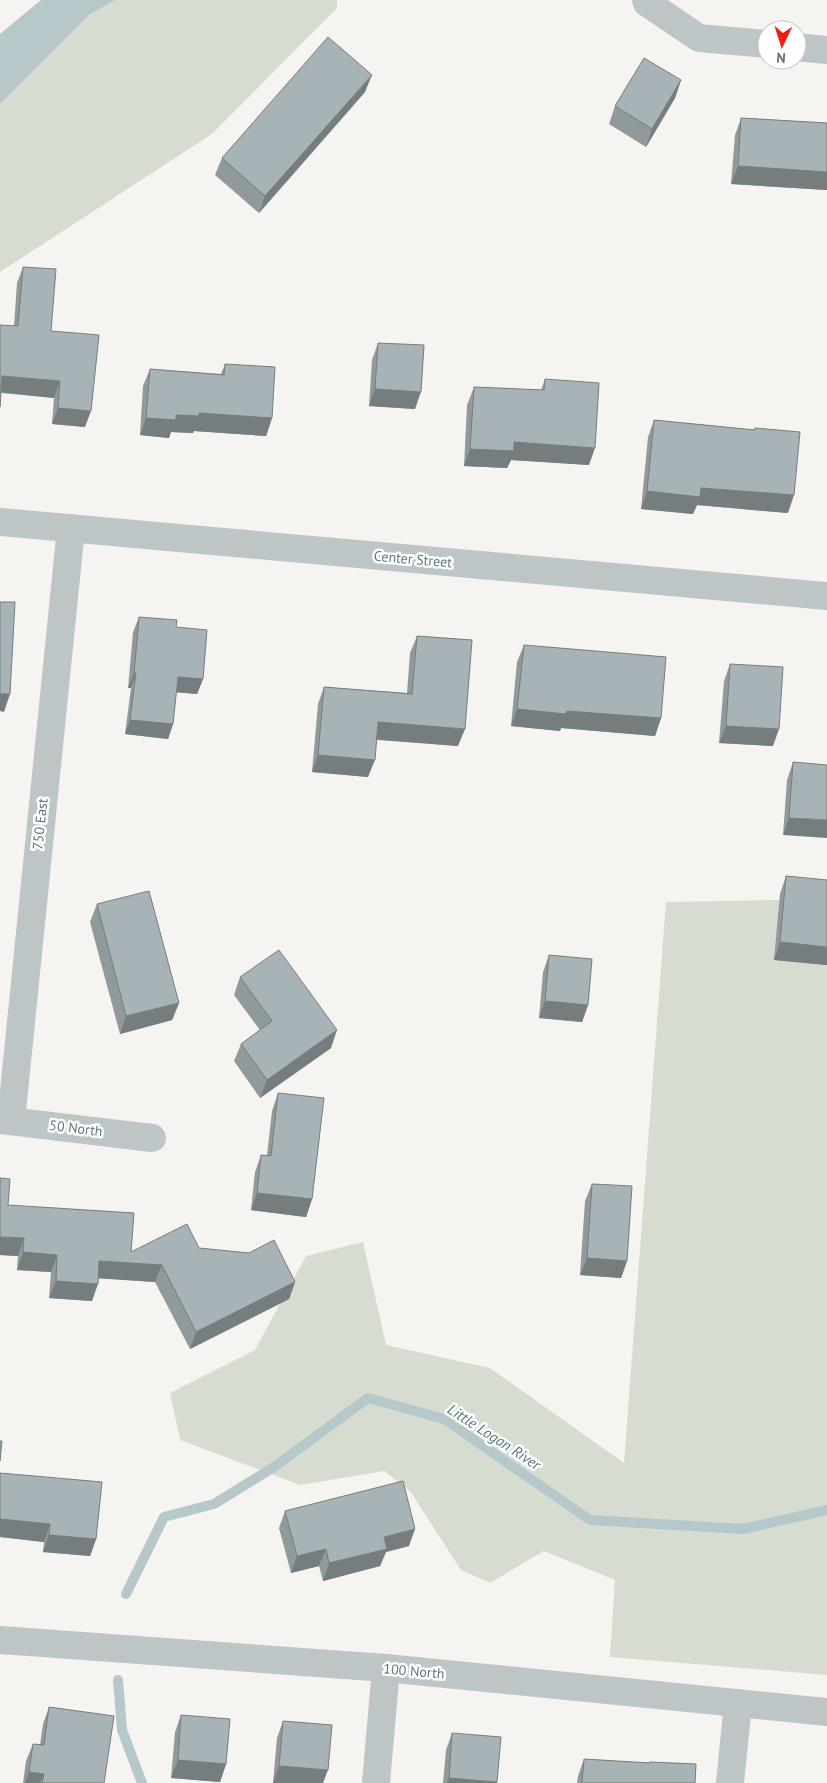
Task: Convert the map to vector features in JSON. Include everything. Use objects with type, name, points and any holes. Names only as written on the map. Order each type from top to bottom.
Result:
[{"type":"street","points":[[646,0],[647,3],[699,38],[757,43]]},
{"type":"street","points":[[807,48],[827,50]]},
{"type":"street","name":"Center Street","points":[[0,522],[827,596]]},
{"type":"street","name":"750 East","points":[[5,1120],[71,528]]},
{"type":"street","name":"50 North","points":[[5,1120],[152,1138]]},
{"type":"street","name":"100 North","points":[[0,1640],[386,1668],[827,1712]]},
{"type":"street","points":[[376,1783],[386,1668]]},
{"type":"street","points":[[730,1783],[738,1703]]},
{"type":"shaded area","points":[[41,0],[115,0],[90,14],[0,104],[0,34]]},
{"type":"shaded area","points":[[84,0],[337,0],[337,8],[212,134],[0,272],[0,88]]},
{"type":"shaded area","points":[[827,899],[827,1675],[610,1657],[615,1580],[544,1551],[490,1583],[461,1570],[410,1491],[384,1471],[300,1485],[180,1440],[170,1393],[255,1350],[306,1256],[363,1242],[386,1345],[490,1368],[624,1463],[666,902]]},
{"type":"building","points":[[328,37],[372,75],[265,196],[222,158]]},
{"type":"building","points":[[644,58],[681,80],[652,129],[615,106]]},
{"type":"building","points":[[741,118],[827,123],[827,172],[738,166]]},
{"type":"building","points":[[23,267],[56,269],[51,331],[99,335],[91,411],[58,408],[60,381],[2,376],[0,407],[0,325],[18,326]]},
{"type":"building","points":[[378,343],[424,345],[421,392],[375,389]]},
{"type":"building","points":[[225,364],[275,367],[272,418],[199,413],[199,416],[176,415],[176,420],[146,418],[150,369],[224,375]]},
{"type":"building","points":[[545,379],[599,383],[595,448],[514,442],[514,451],[470,449],[474,387],[544,390]]},
{"type":"building","points":[[654,420],[755,430],[755,428],[800,432],[794,495],[701,488],[700,497],[647,491]]},
{"type":"building","points":[[0,602],[15,602],[10,694],[0,694]]},
{"type":"building","points":[[139,617],[177,620],[176,627],[207,630],[203,679],[178,677],[173,724],[130,720],[136,673],[134,673]]},
{"type":"building","points":[[417,636],[472,640],[465,729],[378,722],[375,760],[318,755],[324,687],[412,694]]},
{"type":"building","points":[[524,645],[666,657],[661,718],[567,711],[566,714],[517,709]]},
{"type":"building","points":[[730,664],[783,667],[779,729],[726,726]]},
{"type":"building","points":[[793,762],[827,765],[827,820],[789,818]]},
{"type":"building","points":[[786,876],[827,880],[827,947],[780,942]]},
{"type":"building","points":[[149,891],[179,1003],[126,1016],[97,904]]},
{"type":"building","points":[[279,950],[337,1030],[267,1080],[241,1044],[272,1021],[240,977]]},
{"type":"building","points":[[549,955],[592,959],[588,1005],[545,1001]]},
{"type":"building","points":[[278,1093],[324,1098],[312,1199],[257,1193],[261,1155],[271,1156]]},
{"type":"building","points":[[0,1178],[10,1179],[8,1205],[134,1213],[131,1252],[187,1224],[199,1248],[249,1253],[274,1240],[295,1282],[196,1332],[162,1265],[99,1261],[98,1284],[56,1281],[57,1255],[23,1252],[24,1238],[0,1237]]},
{"type":"building","points":[[592,1184],[632,1186],[627,1261],[587,1258]]},
{"type":"building","points":[[0,1441],[2,1441],[0,1461]]},
{"type":"building","points":[[0,1473],[102,1482],[96,1539],[49,1535],[50,1524],[0,1519]]},
{"type":"building","points":[[403,1481],[415,1529],[384,1537],[387,1549],[329,1563],[326,1549],[297,1556],[285,1511]]},
{"type":"building","points":[[49,1707],[114,1716],[104,1783],[42,1783],[44,1774],[29,1772],[33,1744],[44,1745]]},
{"type":"building","points":[[181,1715],[230,1719],[226,1764],[178,1760]]},
{"type":"building","points":[[283,1721],[332,1725],[328,1770],[279,1766]]},
{"type":"building","points":[[452,1733],[501,1737],[497,1782],[449,1778]]},
{"type":"building","points":[[584,1759],[696,1764],[695,1783],[582,1783]]},
{"type":"waterway","name":"Little Logan River","points":[[126,1594],[164,1517],[214,1504],[274,1467],[368,1398],[444,1419],[590,1520],[743,1529],[827,1510]]},
{"type":"waterway","name":"Little Logan River","points":[[118,1680],[122,1730],[142,1783]]}]
